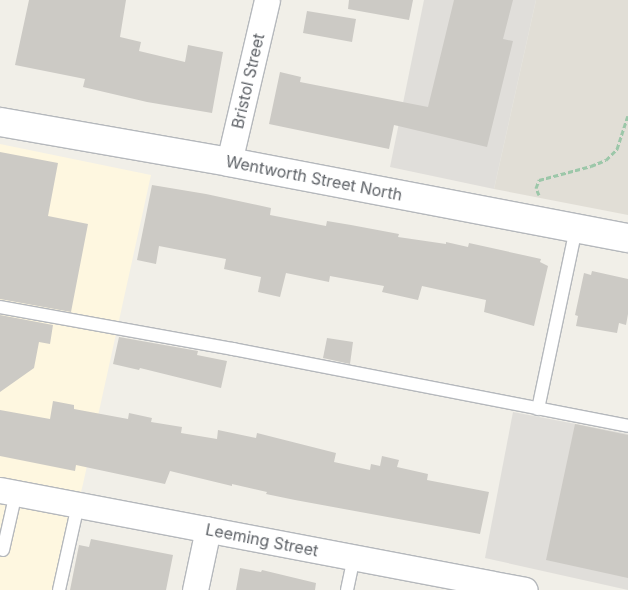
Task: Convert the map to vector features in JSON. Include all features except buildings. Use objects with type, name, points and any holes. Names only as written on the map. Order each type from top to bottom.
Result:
[{"type":"main road","name":"Wentworth Street North","points":[[0,122],[229,162],[628,238]]},
{"type":"street","name":"Bristol Street","points":[[229,162],[267,0]]},
{"type":"street","name":"Leeming Street","points":[[8,491],[524,590]]},
{"type":"street","points":[[195,590],[208,529]]},
{"type":"lane","points":[[538,409],[576,228]]},
{"type":"lane","points":[[0,307],[233,349],[628,426]]},
{"type":"lane","points":[[3,550],[8,491]]},
{"type":"lane","points":[[59,590],[78,505]]},
{"type":"lane","points":[[347,590],[354,557]]},
{"type":"path","points":[[549,223],[548,207],[536,188],[540,180],[606,160],[617,149],[628,116]]},
{"type":"shaded area","points":[[424,0],[536,0],[494,189],[390,167]]},
{"type":"shaded area","points":[[536,0],[628,0],[628,215],[494,189]]},
{"type":"shaded area","points":[[0,144],[151,175],[83,484],[56,590],[0,590]]},
{"type":"shaded area","points":[[513,412],[628,434],[628,590],[485,558]]}]
